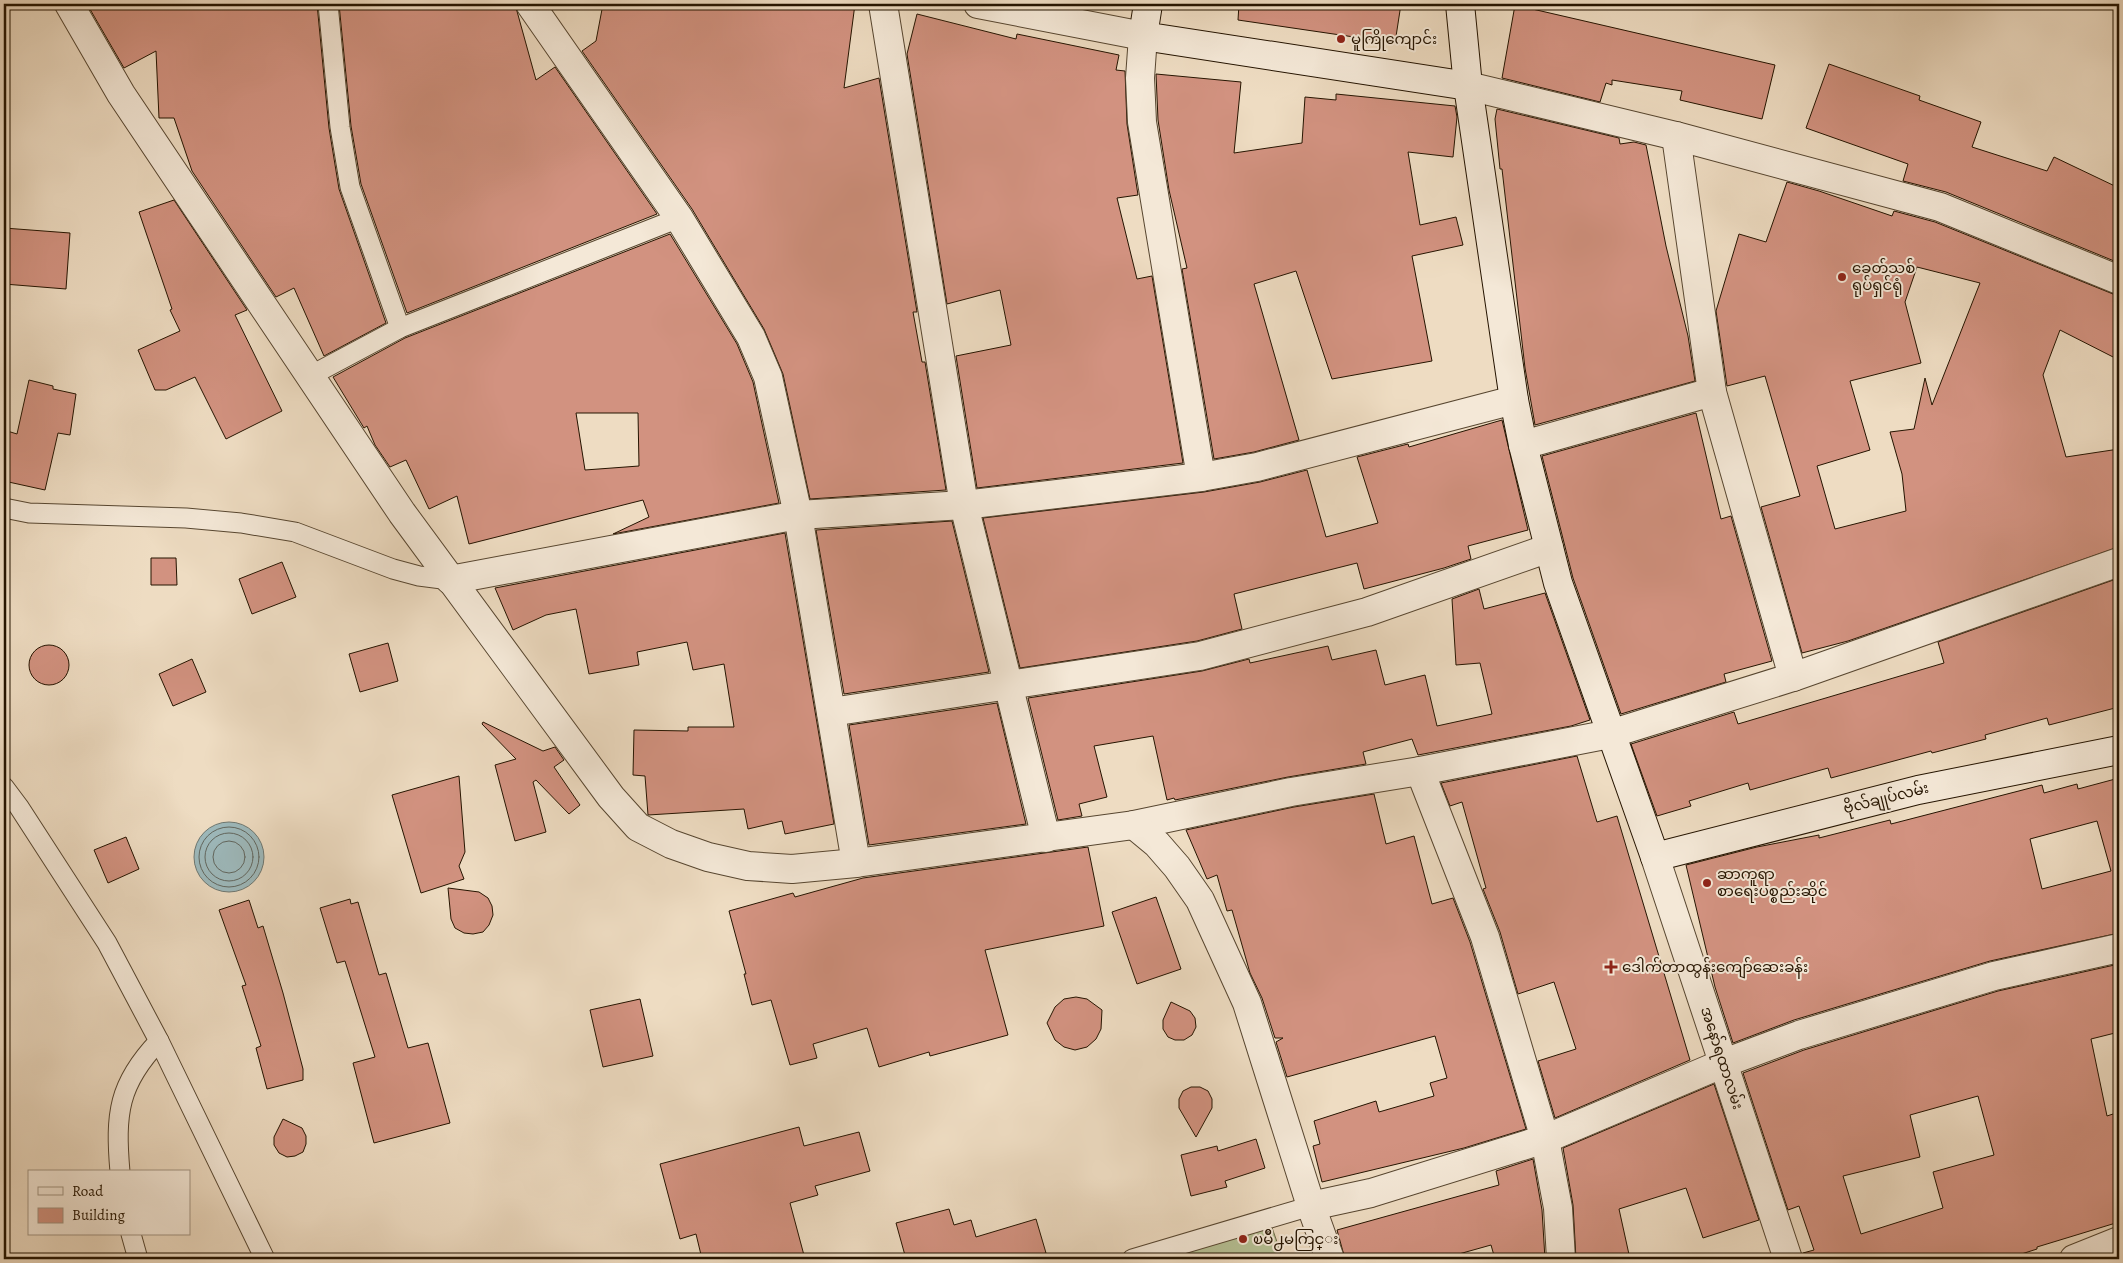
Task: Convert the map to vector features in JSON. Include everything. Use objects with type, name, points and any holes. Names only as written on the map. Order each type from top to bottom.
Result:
[{"type":"street","points":[[68,4],[121,94],[402,514],[611,798],[638,827],[671,844],[708,857],[748,866],[792,869],[856,863],[1046,838],[1134,825],[1292,792],[1420,771],[1610,734],[1793,677],[2119,562]]},
{"type":"street","points":[[530,4],[679,218],[750,337],[768,377],[798,515],[856,863]]},
{"type":"street","points":[[883,4],[964,505],[1046,838]]},
{"type":"street","points":[[978,4],[1143,36],[1468,86],[1676,136],[1940,207],[2119,280]]},
{"type":"street","points":[[1148,4],[1143,36],[1140,78],[1142,122],[1201,477]]},
{"type":"street","name":"အ‌နော်‌ရထာလမ်း","points":[[1460,4],[1468,86],[1514,400],[1523,445],[1558,583],[1610,734],[1655,856],[1788,1259]]},
{"type":"street","points":[[1676,136],[1712,392],[1793,677]]},
{"type":"street","points":[[1523,445],[1712,392]]},
{"type":"street","points":[[450,580],[798,515],[964,505],[1201,477],[1257,467],[1514,400]]},
{"type":"street","points":[[831,712],[1200,656],[1367,612],[1549,548]]},
{"type":"street","name":"ဗိုလ်‌ချုပ်‌လမ်း","points":[[1655,856],[1918,790],[2119,750]]},
{"type":"street","points":[[1420,771],[1484,936],[1545,1139],[1558,1208],[1561,1259]]},
{"type":"street","points":[[1134,825],[1156,844],[1177,867],[1200,900],[1247,1003],[1311,1206],[1330,1259]]},
{"type":"street","points":[[1311,1206],[1371,1193],[1545,1139],[1724,1063],[1799,1035],[1994,976],[2119,948]]},
{"type":"street","points":[[2074,1259],[2119,1241]]},
{"type":"lane","points":[[328,4],[340,127],[350,188],[400,328]]},
{"type":"lane","points":[[310,376],[400,328],[679,218]]},
{"type":"lane","points":[[4,508],[29,513],[186,518],[242,523],[295,532],[393,569],[419,576],[450,580]]},
{"type":"lane","points":[[4,787],[107,943],[159,1040],[265,1259]]},
{"type":"lane","points":[[120,1170],[119,1108],[129,1080],[144,1056],[159,1040]]},
{"type":"lane","points":[[1132,1259],[1311,1206]]},
{"type":"lane","points":[[132,1236],[138,1259]]},
{"type":"green space","name":"ၿမိဳ႕မကြင္း","points":[[1269,1219],[1283,1259],[1152,1259]]},
{"type":"water","points":[[229,822],[242,825],[254,832],[261,844],[264,857],[261,870],[254,882],[242,889],[229,892],[216,889],[204,882],[197,870],[194,857],[197,844],[204,832],[216,825]]},
{"type":"building","points":[[87,4],[239,4],[239,6],[317,4],[329,128],[339,189],[386,323],[324,356],[294,288],[276,297],[192,171],[174,118],[159,118],[156,51],[124,68]]},
{"type":"building","points":[[339,4],[515,4],[536,80],[555,67],[657,214],[407,313],[361,184],[351,126]]},
{"type":"building","points":[[603,4],[855,4],[844,88],[879,78],[917,312],[913,312],[922,362],[925,362],[946,490],[810,499],[783,374],[764,329],[692,209],[582,51],[596,41]]},
{"type":"building","points":[[1239,4],[1401,4],[1395,43],[1238,20]]},
{"type":"building","points":[[1515,5],[1775,65],[1762,119],[1680,100],[1682,91],[1612,80],[1612,85],[1606,83],[1600,102],[1502,78]]},
{"type":"building","points":[[917,14],[1016,39],[1017,34],[1119,55],[1116,70],[1125,71],[1127,124],[1138,195],[1117,198],[1137,279],[1152,276],[1183,463],[977,488],[956,356],[1011,345],[1000,290],[947,304],[907,54]]},
{"type":"building","points":[[1829,64],[1920,96],[1919,100],[1981,122],[1972,147],[2047,171],[2054,157],[2119,188],[2119,263],[1946,192],[1903,181],[1908,164],[1806,128]]},
{"type":"building","points":[[1156,74],[1241,82],[1234,153],[1302,143],[1305,97],[1336,100],[1336,94],[1455,106],[1457,117],[1453,157],[1408,152],[1420,225],[1456,217],[1463,245],[1412,256],[1432,361],[1332,379],[1296,271],[1254,284],[1299,440],[1254,452],[1214,459],[1182,269],[1187,268],[1169,190],[1158,120]]},
{"type":"building","points":[[1497,109],[1619,138],[1620,144],[1634,142],[1646,145],[1666,246],[1688,336],[1695,381],[1535,425],[1525,368],[1502,169],[1500,169],[1495,119]]},
{"type":"building","points":[[1787,182],[1892,216],[1894,211],[1935,222],[2119,295],[2119,360],[2060,330],[2043,375],[2066,457],[2119,449],[2119,547],[1848,641],[1802,653],[1761,507],[1800,496],[1765,376],[1727,386],[1716,311],[1739,234],[1766,242]],"holes":[[[1917,267],[1980,283],[1932,405],[1925,378],[1914,429],[1890,432],[1902,474],[1906,511],[1835,529],[1817,466],[1870,450],[1850,381],[1921,363],[1905,302]]]},
{"type":"building","points":[[174,200],[247,310],[235,315],[282,411],[226,439],[195,377],[166,390],[155,390],[138,350],[180,331],[170,310],[172,309],[139,212]]},
{"type":"building","points":[[4,228],[70,233],[66,289],[4,284]]},
{"type":"building","points":[[670,234],[737,344],[753,382],[779,503],[613,534],[649,517],[643,500],[469,544],[457,496],[429,509],[406,460],[390,467],[375,445],[367,426],[364,428],[333,377],[405,338]],"holes":[[[576,413],[638,413],[639,466],[585,470]]]},
{"type":"building","points":[[29,380],[53,386],[53,389],[76,394],[70,435],[58,433],[45,490],[4,481],[4,430],[17,434]]},
{"type":"building","points":[[1696,413],[1721,519],[1731,516],[1772,661],[1724,674],[1726,682],[1621,714],[1573,578],[1542,456]]},
{"type":"building","points":[[1502,420],[1528,530],[1468,546],[1471,559],[1364,589],[1357,563],[1234,594],[1242,629],[1197,641],[1020,668],[983,518],[1204,492],[1260,482],[1307,470],[1326,537],[1378,523],[1357,457],[1408,444],[1409,447]]},
{"type":"building","points":[[952,521],[989,672],[844,694],[816,530]]},
{"type":"building","points":[[785,533],[834,824],[785,834],[782,821],[748,829],[744,809],[648,815],[645,776],[633,775],[634,730],[688,731],[688,727],[734,727],[724,664],[693,670],[687,642],[637,652],[639,665],[589,674],[576,609],[546,615],[513,630],[495,588]]},
{"type":"building","points":[[151,558],[176,558],[177,585],[151,585]]},
{"type":"building","points":[[282,562],[296,597],[252,614],[239,579]]},
{"type":"building","points":[[2119,578],[2119,707],[2049,725],[2047,718],[1985,735],[1986,739],[1932,753],[1931,751],[1831,778],[1828,768],[1750,790],[1748,783],[1689,801],[1691,806],[1657,816],[1631,744],[1734,712],[1738,724],[1944,663],[1938,642]]},
{"type":"building","points":[[1479,589],[1484,609],[1545,593],[1590,720],[1571,726],[1418,755],[1412,739],[1363,752],[1366,764],[1288,777],[1175,800],[1174,798],[1167,800],[1153,736],[1094,746],[1107,797],[1079,804],[1082,816],[1058,820],[1028,698],[1202,671],[1249,659],[1250,663],[1328,646],[1332,660],[1376,650],[1385,685],[1425,675],[1437,726],[1492,714],[1480,663],[1456,665],[1452,599]]},
{"type":"building","points":[[388,643],[398,681],[360,692],[349,654]]},
{"type":"building","points":[[45,645],[53,645],[60,648],[66,654],[69,665],[66,676],[60,682],[53,685],[45,685],[38,682],[32,676],[29,669],[29,661],[32,654],[38,648]]},
{"type":"building","points":[[192,659],[206,692],[173,706],[159,674]]},
{"type":"building","points":[[997,703],[1026,824],[869,845],[849,725]]},
{"type":"building","points":[[483,722],[543,751],[555,747],[564,760],[554,767],[580,805],[569,814],[536,780],[533,782],[546,832],[515,841],[495,765],[516,759],[482,724]]},
{"type":"building","points":[[1577,756],[1597,822],[1617,816],[1690,1060],[1555,1118],[1538,1061],[1576,1049],[1554,982],[1518,994],[1500,932],[1483,889],[1486,888],[1462,802],[1450,806],[1441,783]]},
{"type":"building","points":[[459,776],[465,852],[459,866],[464,879],[421,893],[392,795]]},
{"type":"building","points":[[2119,778],[2119,933],[1990,961],[1794,1020],[1733,1043],[1715,987],[1686,865],[1757,847],[1819,835],[1819,838],[1890,820],[1891,824],[2042,785],[2044,793],[2077,784],[2078,789]],"holes":[[[2097,821],[2111,871],[2042,889],[2030,839]]]},
{"type":"building","points":[[1374,794],[1386,844],[1414,836],[1432,904],[1453,898],[1470,942],[1526,1129],[1464,1148],[1322,1182],[1313,1146],[1320,1144],[1314,1121],[1376,1101],[1379,1112],[1434,1096],[1430,1083],[1447,1078],[1435,1036],[1287,1077],[1276,1042],[1283,1038],[1275,1038],[1262,998],[1250,973],[1232,910],[1227,911],[1217,875],[1207,879],[1186,830],[1294,807]]},
{"type":"building","points":[[126,837],[139,869],[108,883],[94,850]]},
{"type":"building","points":[[1088,847],[1104,926],[985,950],[1008,1035],[930,1056],[929,1052],[879,1067],[867,1028],[813,1044],[817,1058],[790,1065],[771,1000],[752,1005],[744,974],[746,974],[729,911],[793,893],[795,897],[863,878]]},
{"type":"building","points":[[448,888],[479,892],[488,898],[492,906],[493,915],[489,925],[483,932],[464,933],[455,928],[451,919]]},
{"type":"building","points":[[1156,897],[1181,969],[1137,984],[1112,912]]},
{"type":"building","points":[[350,899],[351,904],[358,902],[379,975],[386,973],[408,1048],[428,1043],[450,1123],[374,1143],[353,1063],[375,1057],[345,961],[337,963],[320,908]]},
{"type":"building","points":[[249,900],[258,928],[263,926],[303,1069],[303,1080],[267,1089],[256,1048],[261,1046],[242,986],[246,985],[219,910]]},
{"type":"building","points":[[2119,964],[2119,1032],[2091,1039],[2107,1116],[2119,1112],[2119,1222],[2037,1247],[2037,1249],[2006,1259],[1803,1259],[1803,1253],[1814,1250],[1799,1206],[1788,1210],[1743,1073],[1804,1050],[1998,991]],"holes":[[[1978,1096],[1994,1155],[1933,1172],[1943,1208],[1861,1234],[1843,1176],[1920,1157],[1910,1115]]]},
{"type":"building","points":[[1076,997],[1087,999],[1102,1010],[1101,1029],[1096,1039],[1087,1047],[1075,1050],[1064,1047],[1055,1040],[1047,1023],[1055,1007],[1064,999]]},
{"type":"building","points":[[640,999],[653,1056],[603,1067],[590,1010]]},
{"type":"building","points":[[1171,1002],[1190,1011],[1195,1018],[1196,1027],[1192,1035],[1184,1040],[1175,1040],[1168,1037],[1163,1029],[1163,1020]]},
{"type":"building","points":[[1714,1084],[1759,1220],[1703,1238],[1686,1188],[1619,1209],[1630,1259],[1576,1259],[1573,1205],[1563,1148]]},
{"type":"building","points":[[1191,1087],[1200,1087],[1208,1091],[1212,1099],[1212,1108],[1196,1137],[1179,1108],[1179,1099],[1183,1091]]},
{"type":"building","points":[[283,1119],[302,1128],[306,1136],[303,1152],[295,1156],[287,1157],[279,1153],[274,1145],[274,1137]]},
{"type":"building","points":[[799,1127],[804,1146],[859,1132],[870,1171],[815,1186],[818,1195],[790,1203],[805,1259],[702,1259],[696,1234],[680,1239],[660,1164]]},
{"type":"building","points":[[1256,1139],[1265,1168],[1225,1181],[1227,1187],[1191,1196],[1181,1155],[1217,1146],[1218,1151]]},
{"type":"building","points":[[1533,1159],[1542,1210],[1545,1259],[1495,1259],[1491,1245],[1441,1259],[1345,1259],[1337,1230],[1499,1185],[1496,1171]]},
{"type":"building","points":[[949,1209],[954,1225],[971,1220],[976,1237],[1036,1219],[1046,1253],[1024,1259],[906,1259],[896,1223]]},
{"type":"place","name":"မူကြိုကျောင်း","points":[[1341,39]]},
{"type":"place","name":"ခေတ်သစ် ရုပ်‌ရှင်ရုံ","points":[[1842,277]]},
{"type":"place","name":"ဆာကူရာ စာရေးပစ္စည်းဆိုင်","points":[[1707,883]]},
{"type":"place","name":"ဒေါက်တာထွန်းကျော်ဆေးခန်း","points":[[1611,967]]},
{"type":"place","name":"ၿမိဳ႕မကြင္း","points":[[1243,1239]]}]
